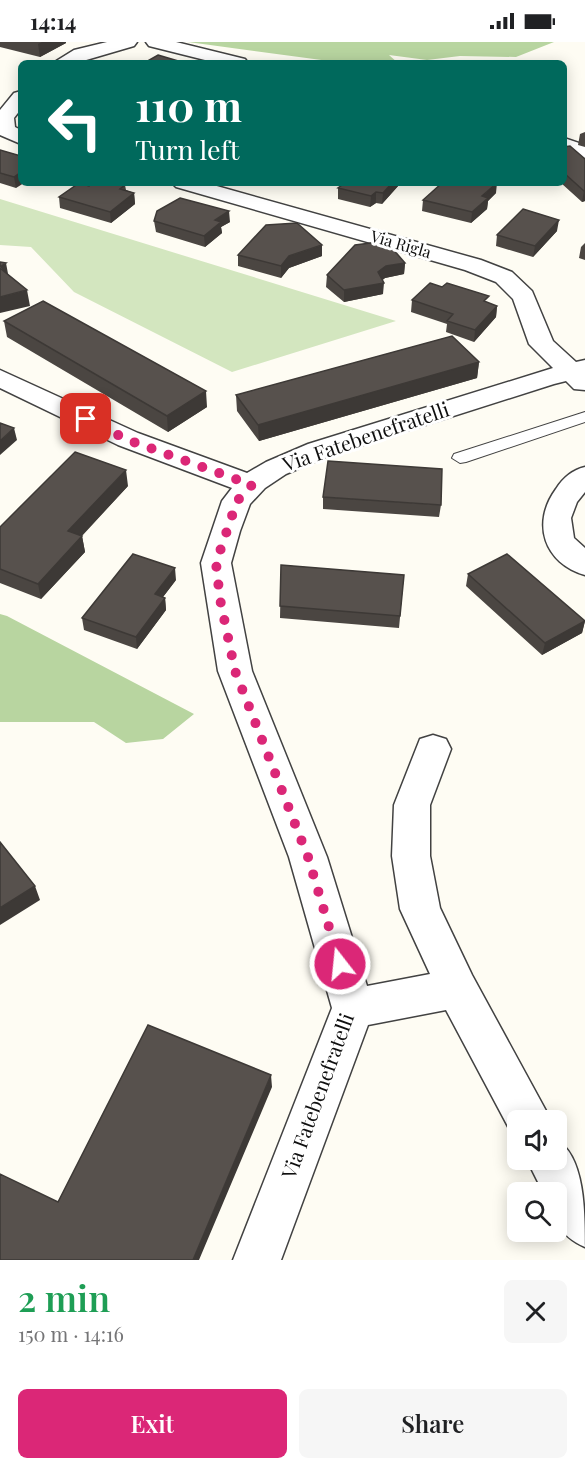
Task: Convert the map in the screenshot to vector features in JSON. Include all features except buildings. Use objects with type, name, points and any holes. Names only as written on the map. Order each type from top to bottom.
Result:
[{"type":"street","points":[[68,60],[80,54],[128,42]]},
{"type":"street","points":[[154,42],[227,60]]},
{"type":"street","points":[[9,133],[4,117],[18,101]]},
{"type":"street","points":[[567,145],[585,152]]},
{"type":"street","name":"Via Rigla","points":[[194,186],[473,265],[504,277],[524,296],[542,344],[580,375]]},
{"type":"street","name":"Via Fatebenefratelli","points":[[257,1260],[353,1008],[308,857],[235,671],[220,599],[216,563],[237,501],[252,485],[276,468],[318,450],[580,375]]},
{"type":"street","points":[[0,378],[128,440],[252,485]]},
{"type":"street","points":[[585,476],[571,487],[558,504],[557,526],[566,548],[585,564]]},
{"type":"street","points":[[433,749],[412,805],[411,856],[420,909],[457,989],[524,1110]]},
{"type":"street","points":[[353,1008],[457,989]]},
{"type":"street","points":[[556,1170],[585,1223]]},
{"type":"lane","points":[[460,458],[585,417]]},
{"type":"green space","points":[[188,42],[554,42],[516,57],[460,56],[427,60],[389,55],[395,60],[322,60]]},
{"type":"green space","points":[[0,199],[396,321],[232,372],[74,292],[31,247],[0,245]]},
{"type":"green space","points":[[0,614],[194,714],[163,739],[126,743],[94,722],[0,722]]},
{"type":"route","points":[[86,419],[128,440],[252,485],[237,501],[216,563],[220,599],[235,671],[308,857],[340,964]]}]
